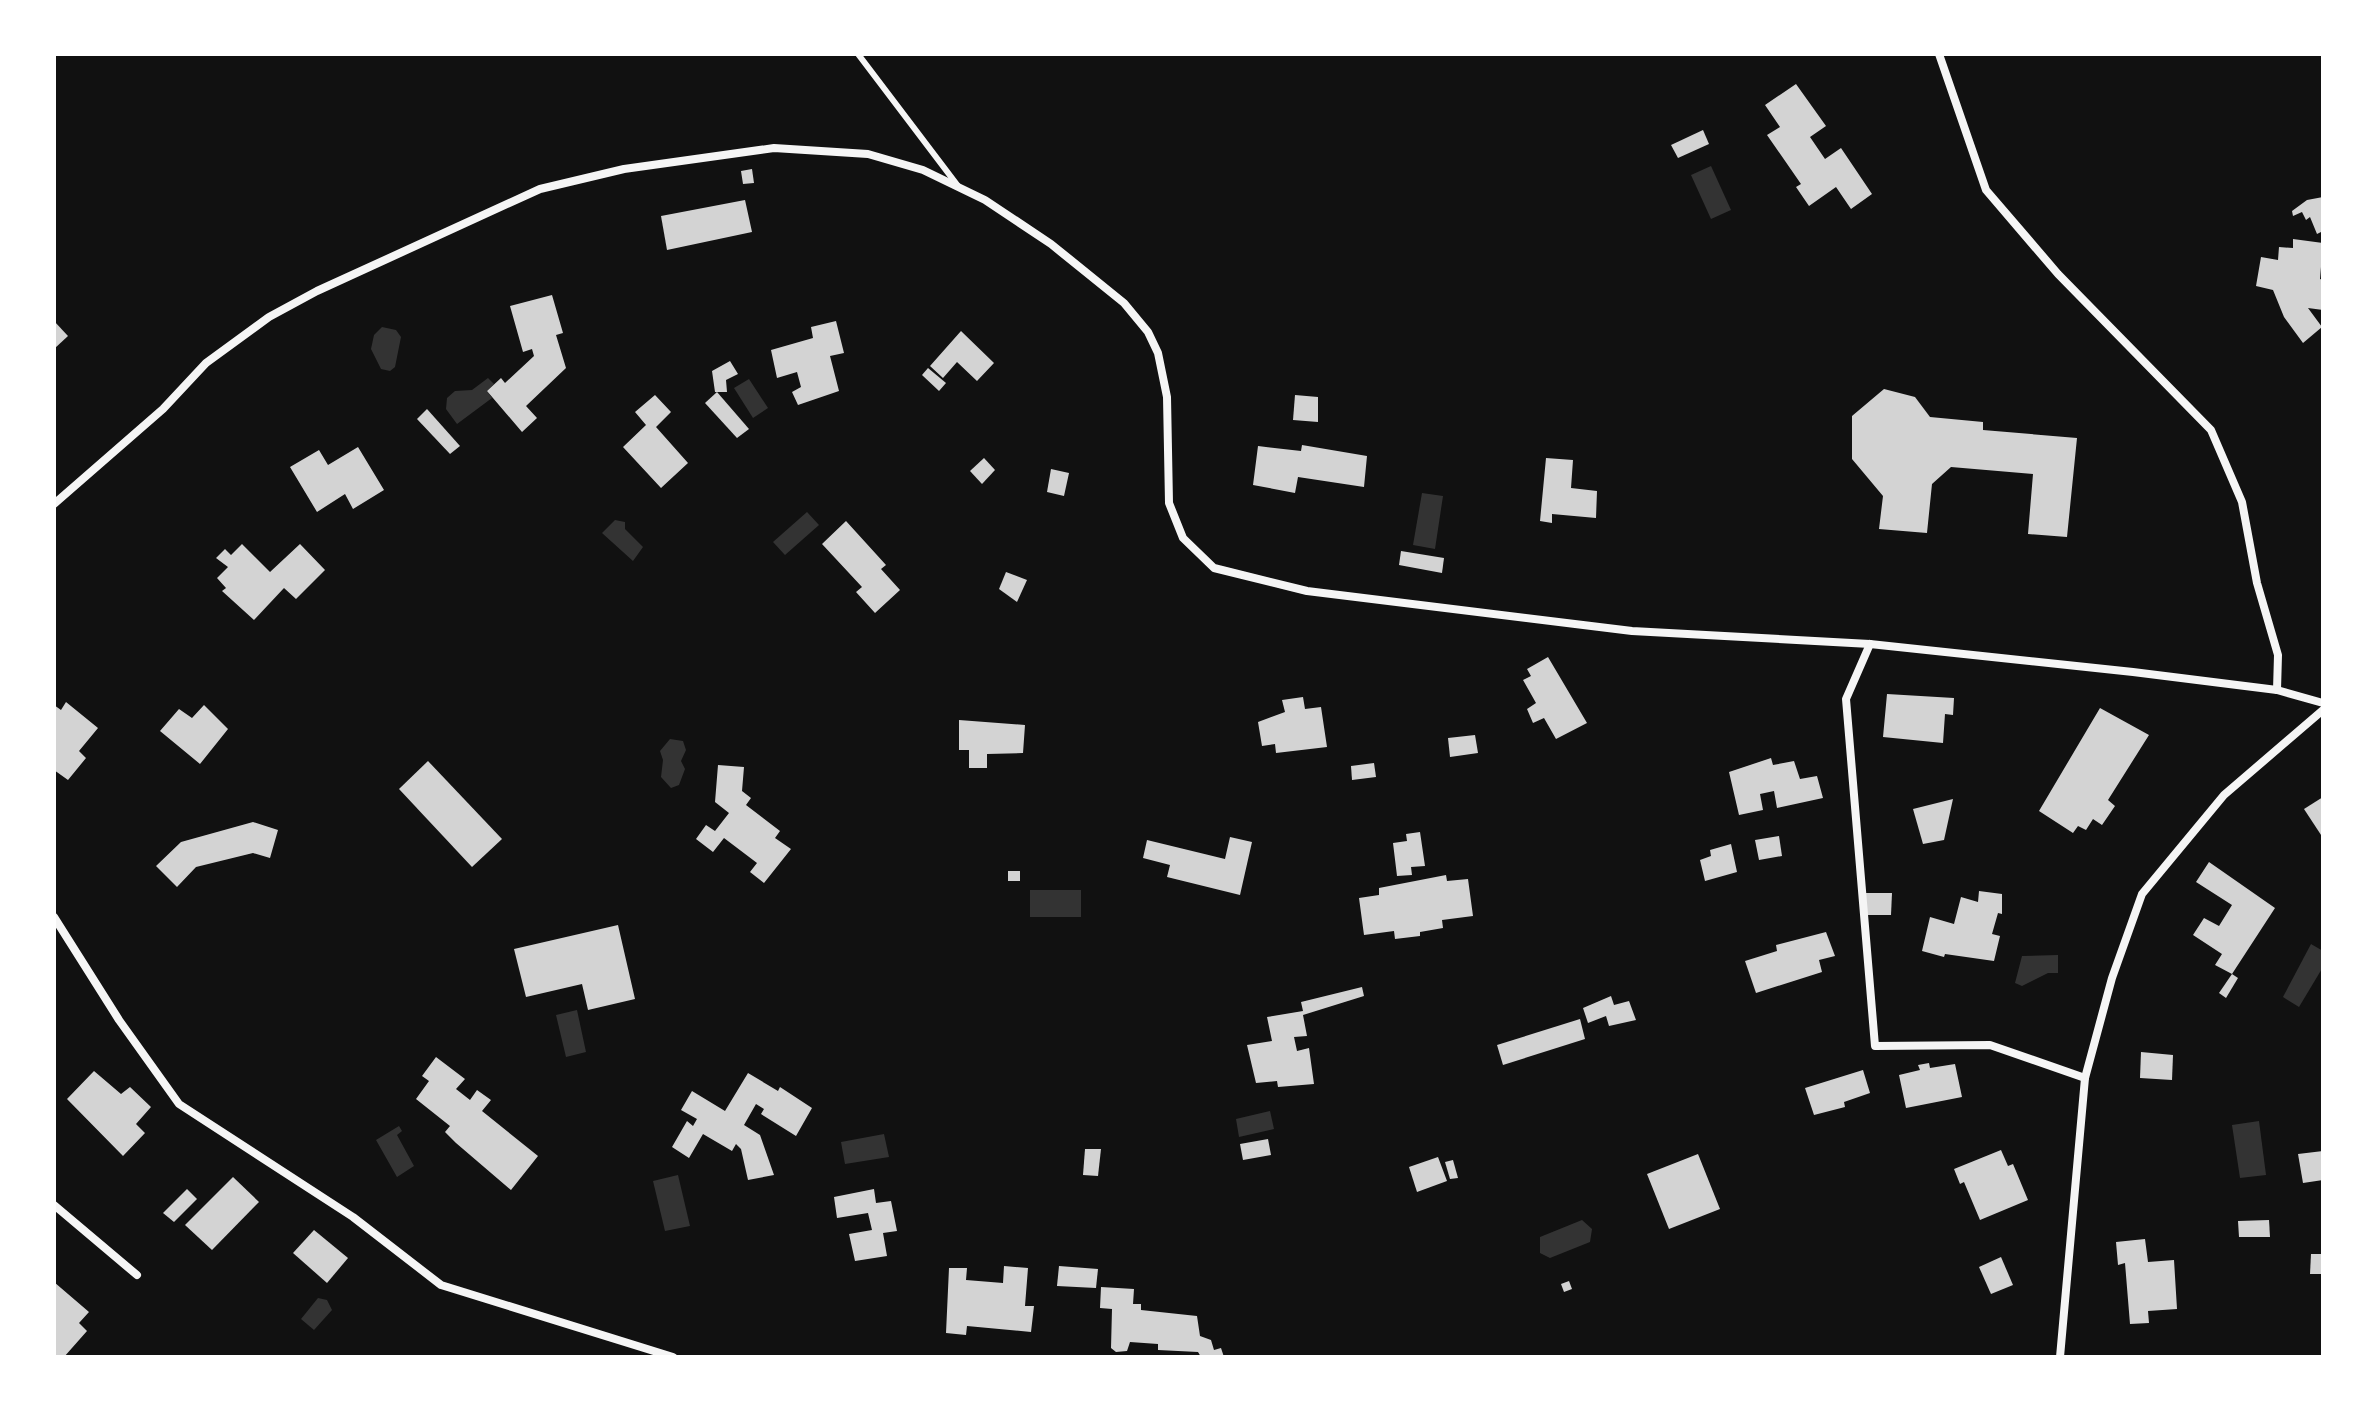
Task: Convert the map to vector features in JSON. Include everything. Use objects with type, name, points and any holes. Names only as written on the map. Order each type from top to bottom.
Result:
[{"type":"street","points":[[1939,54],[1986,190],[2058,274],[2211,430],[2242,502],[2257,583],[2278,655],[2277,690]]},
{"type":"street","points":[[54,504],[163,409],[206,363],[269,317],[317,291],[540,189],[624,169],[774,148],[868,154],[923,170],[960,188],[1051,244],[1124,303],[1148,332],[1158,353],[1167,397],[1169,503],[1183,538],[1214,568],[1307,591],[1632,631],[1870,644],[2277,690],[2323,703]]},
{"type":"street","points":[[1870,644],[1846,699],[1875,1046],[1990,1045],[2085,1078]]},
{"type":"street","points":[[2060,1357],[2085,1078],[2112,978],[2142,894],[2224,795],[2323,710]]},
{"type":"street","points":[[54,917],[119,1020],[179,1104],[353,1217],[441,1285],[673,1357]]},
{"type":"street","points":[[54,1205],[137,1275]]},
{"type":"lane","points":[[858,54],[960,188]]},
{"type":"shaded area","points":[[1711,166],[1731,210],[1711,219],[1691,175]]},
{"type":"shaded area","points":[[382,327],[396,330],[401,337],[395,367],[390,371],[381,369],[371,349],[374,335]]},
{"type":"shaded area","points":[[488,378],[494,384],[487,391],[492,398],[457,424],[446,409],[447,398],[455,391],[472,390]]},
{"type":"shaded area","points":[[749,379],[768,408],[753,418],[734,388]]},
{"type":"shaded area","points":[[1422,493],[1443,496],[1435,549],[1413,545]]},
{"type":"shaded area","points":[[807,512],[819,525],[785,555],[773,542]]},
{"type":"shaded area","points":[[615,520],[625,522],[625,529],[643,547],[633,561],[602,533]]},
{"type":"shaded area","points":[[670,739],[683,741],[686,750],[681,761],[685,769],[679,785],[671,788],[661,777],[663,760],[660,751]]},
{"type":"shaded area","points":[[1030,890],[1081,890],[1081,917],[1030,917]]},
{"type":"shaded area","points":[[2311,944],[2323,951],[2323,967],[2299,1007],[2283,997]]},
{"type":"shaded area","points":[[2058,955],[2058,973],[2048,973],[2022,986],[2015,983],[2022,956]]},
{"type":"shaded area","points":[[577,1010],[586,1052],[566,1057],[556,1015]]},
{"type":"shaded area","points":[[1270,1111],[1274,1129],[1239,1137],[1236,1119]]},
{"type":"shaded area","points":[[2259,1121],[2266,1175],[2240,1178],[2232,1125]]},
{"type":"shaded area","points":[[399,1126],[402,1131],[397,1135],[414,1166],[397,1177],[376,1140]]},
{"type":"shaded area","points":[[884,1134],[889,1157],[845,1164],[841,1142]]},
{"type":"shaded area","points":[[678,1175],[690,1226],[665,1231],[653,1181]]},
{"type":"shaded area","points":[[1582,1220],[1592,1229],[1590,1242],[1550,1258],[1540,1253],[1540,1237]]},
{"type":"shaded area","points":[[318,1298],[327,1300],[332,1310],[314,1330],[301,1319]]},
{"type":"building","points":[[1796,84],[1826,126],[1810,137],[1825,159],[1841,148],[1872,194],[1851,209],[1836,187],[1809,206],[1796,187],[1801,184],[1767,135],[1780,127],[1765,105]]},
{"type":"building","points":[[1703,130],[1709,144],[1678,158],[1671,145]]},
{"type":"building","points":[[752,169],[754,183],[743,184],[741,171]]},
{"type":"building","points":[[2323,197],[2323,231],[2317,234],[2310,217],[2306,220],[2302,212],[2293,216],[2292,211],[2307,200]]},
{"type":"building","points":[[745,200],[752,232],[667,250],[661,216]]},
{"type":"building","points":[[2293,239],[2323,243],[2320,279],[2323,280],[2323,310],[2308,308],[2322,327],[2303,343],[2284,317],[2273,290],[2256,286],[2261,257],[2278,260],[2279,247],[2293,248]]},
{"type":"building","points":[[552,295],[563,333],[556,335],[566,368],[526,406],[537,418],[522,432],[487,391],[501,378],[505,383],[534,356],[532,349],[523,352],[510,306]]},
{"type":"building","points":[[54,321],[68,336],[54,349]]},
{"type":"building","points":[[836,321],[844,353],[830,356],[839,391],[798,405],[792,392],[801,387],[797,372],[777,378],[771,350],[813,338],[811,327]]},
{"type":"building","points":[[961,331],[994,363],[977,381],[957,362],[943,378],[930,366]]},
{"type":"building","points":[[730,361],[738,374],[726,380],[727,392],[715,392],[712,371]]},
{"type":"building","points":[[928,368],[946,383],[939,391],[922,375]]},
{"type":"building","points":[[1884,389],[1915,397],[1930,417],[1983,422],[1983,430],[2077,438],[2067,537],[2028,534],[2033,474],[1951,467],[1932,484],[1927,533],[1879,529],[1883,496],[1852,459],[1852,416]]},
{"type":"building","points":[[717,392],[749,429],[737,438],[705,403]]},
{"type":"building","points":[[655,395],[671,412],[656,427],[688,463],[661,488],[623,447],[646,425],[635,412]]},
{"type":"building","points":[[1295,395],[1318,397],[1318,422],[1293,420]]},
{"type":"building","points":[[427,409],[460,446],[450,454],[417,419]]},
{"type":"building","points":[[1302,445],[1367,456],[1364,487],[1298,477],[1295,493],[1253,485],[1258,446],[1301,451]]},
{"type":"building","points":[[358,447],[384,490],[353,509],[345,494],[317,512],[290,467],[319,450],[328,465]]},
{"type":"building","points":[[984,458],[995,470],[982,484],[970,471]]},
{"type":"building","points":[[1546,458],[1573,460],[1571,488],[1597,491],[1596,518],[1552,514],[1552,523],[1540,521]]},
{"type":"building","points":[[1051,469],[1069,473],[1064,496],[1047,492]]},
{"type":"building","points":[[846,521],[886,565],[881,569],[900,590],[875,613],[856,592],[862,587],[822,544]]},
{"type":"building","points":[[242,544],[270,572],[300,544],[325,570],[296,599],[284,588],[254,620],[222,591],[226,588],[217,578],[228,567],[216,558],[225,549],[231,555]]},
{"type":"building","points":[[1401,551],[1444,558],[1442,573],[1399,565]]},
{"type":"building","points":[[1006,572],[1027,580],[1017,602],[999,589]]},
{"type":"building","points":[[1548,657],[1587,723],[1556,739],[1544,718],[1533,723],[1527,709],[1536,703],[1523,680],[1531,676],[1527,669]]},
{"type":"building","points":[[1887,694],[1954,698],[1953,715],[1945,714],[1943,743],[1883,737]]},
{"type":"building","points":[[1303,697],[1305,709],[1321,707],[1327,747],[1276,753],[1275,744],[1262,746],[1258,722],[1285,712],[1282,700]]},
{"type":"building","points":[[66,702],[98,728],[79,751],[86,758],[68,780],[54,770],[54,705],[61,710]]},
{"type":"building","points":[[204,705],[228,729],[200,764],[160,731],[179,709],[192,718]]},
{"type":"building","points":[[2100,708],[2149,735],[2108,800],[2115,806],[2102,825],[2093,819],[2086,830],[2078,826],[2073,833],[2039,811]]},
{"type":"building","points":[[959,720],[1025,725],[1023,753],[987,754],[987,768],[969,768],[969,750],[959,750]]},
{"type":"building","points":[[1475,735],[1478,753],[1450,757],[1448,738]]},
{"type":"building","points":[[1771,758],[1773,765],[1794,761],[1800,779],[1817,776],[1823,798],[1777,808],[1774,791],[1760,794],[1763,810],[1739,815],[1729,772]]},
{"type":"building","points":[[428,761],[502,839],[472,867],[399,789]]},
{"type":"building","points":[[1374,763],[1376,777],[1352,780],[1351,766]]},
{"type":"building","points":[[718,765],[744,767],[742,791],[751,798],[746,805],[780,831],[775,838],[791,849],[764,883],[750,872],[757,863],[724,838],[713,852],[696,839],[706,825],[715,831],[729,813],[715,802]]},
{"type":"building","points":[[2323,797],[2323,838],[2304,809]]},
{"type":"building","points":[[1953,799],[1944,840],[1923,844],[1913,809]]},
{"type":"building","points":[[253,822],[278,830],[270,858],[253,853],[196,867],[177,887],[156,866],[181,842]]},
{"type":"building","points":[[1420,832],[1425,866],[1411,867],[1412,875],[1397,876],[1393,843],[1407,841],[1406,834]]},
{"type":"building","points":[[1779,836],[1782,856],[1759,860],[1755,840]]},
{"type":"building","points":[[1230,837],[1252,842],[1240,895],[1167,877],[1170,865],[1143,858],[1147,840],[1225,859]]},
{"type":"building","points":[[1731,844],[1737,872],[1705,881],[1700,860],[1711,856],[1710,850]]},
{"type":"building","points":[[2209,862],[2275,908],[2232,974],[2215,965],[2222,954],[2193,935],[2204,918],[2219,926],[2232,905],[2196,882]]},
{"type":"building","points":[[1008,871],[1020,871],[1020,881],[1008,881]]},
{"type":"building","points":[[1446,875],[1447,881],[1468,879],[1473,916],[1442,920],[1443,928],[1420,932],[1420,936],[1395,939],[1394,931],[1364,935],[1359,898],[1379,895],[1379,888]]},
{"type":"building","points":[[1979,891],[2002,894],[2002,914],[1998,913],[1992,934],[2000,936],[1994,961],[1945,954],[1944,957],[1922,951],[1930,917],[1954,924],[1961,897],[1978,902]]},
{"type":"building","points":[[1866,893],[1892,893],[1891,915],[1866,915]]},
{"type":"building","points":[[618,925],[635,999],[588,1010],[582,984],[526,997],[514,949]]},
{"type":"building","points":[[1826,932],[1835,956],[1819,960],[1822,972],[1756,993],[1745,961],[1777,951],[1776,945]]},
{"type":"building","points":[[2232,974],[2238,978],[2226,998],[2219,993]]},
{"type":"building","points":[[1362,987],[1364,996],[1303,1015],[1307,1036],[1294,1037],[1297,1051],[1309,1048],[1314,1084],[1278,1087],[1277,1081],[1256,1083],[1247,1045],[1272,1041],[1267,1017],[1303,1011],[1301,1002]]},
{"type":"building","points":[[1611,996],[1614,1005],[1629,1001],[1636,1020],[1609,1026],[1606,1016],[1588,1023],[1583,1008]]},
{"type":"building","points":[[1580,1019],[1585,1039],[1503,1065],[1497,1045]]},
{"type":"building","points":[[2141,1052],[2173,1055],[2172,1080],[2140,1078]]},
{"type":"building","points":[[436,1057],[465,1079],[456,1089],[470,1100],[477,1090],[491,1100],[482,1111],[538,1156],[511,1190],[456,1143],[445,1132],[450,1126],[416,1099],[429,1081],[422,1076]]},
{"type":"building","points":[[1929,1063],[1930,1068],[1955,1064],[1962,1097],[1906,1108],[1899,1075],[1920,1070],[1918,1065]]},
{"type":"building","points":[[1863,1070],[1870,1093],[1844,1102],[1845,1107],[1814,1115],[1805,1088]]},
{"type":"building","points":[[94,1071],[121,1094],[130,1087],[151,1107],[136,1124],[145,1133],[123,1156],[67,1099]]},
{"type":"building","points":[[748,1073],[778,1091],[780,1087],[812,1108],[796,1136],[761,1114],[764,1109],[756,1104],[744,1125],[760,1135],[774,1175],[748,1180],[741,1149],[736,1144],[732,1151],[703,1134],[689,1158],[672,1147],[687,1121],[693,1126],[697,1119],[681,1110],[692,1091],[725,1111]]},
{"type":"building","points":[[1268,1139],[1271,1155],[1243,1160],[1240,1144]]},
{"type":"building","points":[[1085,1149],[1101,1149],[1098,1176],[1083,1175]]},
{"type":"building","points":[[2001,1150],[2008,1166],[2013,1164],[2028,1200],[1980,1220],[1964,1182],[1960,1184],[1954,1169]]},
{"type":"building","points":[[2323,1151],[2323,1180],[2303,1183],[2298,1154]]},
{"type":"building","points":[[1698,1154],[1720,1209],[1669,1229],[1647,1174]]},
{"type":"building","points":[[1438,1157],[1447,1181],[1417,1192],[1409,1167]]},
{"type":"building","points":[[1453,1160],[1458,1178],[1450,1179],[1445,1162]]},
{"type":"building","points":[[233,1177],[259,1202],[212,1250],[185,1225]]},
{"type":"building","points":[[187,1189],[197,1199],[174,1222],[163,1213]]},
{"type":"building","points":[[874,1189],[876,1203],[891,1201],[897,1231],[883,1233],[887,1256],[855,1261],[849,1234],[872,1230],[868,1213],[837,1218],[834,1197]]},
{"type":"building","points":[[2269,1220],[2270,1237],[2239,1237],[2238,1221]]},
{"type":"building","points":[[314,1230],[348,1258],[327,1283],[293,1253]]},
{"type":"building","points":[[2145,1239],[2148,1262],[2174,1260],[2177,1309],[2148,1311],[2149,1323],[2130,1324],[2125,1263],[2118,1265],[2116,1242]]},
{"type":"building","points":[[2311,1254],[2323,1254],[2323,1274],[2310,1274]]},
{"type":"building","points":[[2001,1257],[2013,1285],[1991,1294],[1979,1267]]},
{"type":"building","points":[[1004,1266],[1028,1268],[1025,1306],[1034,1306],[1031,1332],[967,1326],[966,1335],[946,1333],[949,1268],[967,1268],[966,1280],[1003,1283]]},
{"type":"building","points":[[1059,1266],[1098,1269],[1096,1288],[1057,1286]]},
{"type":"building","points":[[1569,1281],[1572,1289],[1564,1292],[1561,1284]]},
{"type":"building","points":[[54,1282],[89,1312],[79,1323],[87,1331],[64,1357],[54,1357]]},
{"type":"building","points":[[1101,1287],[1134,1289],[1133,1304],[1141,1304],[1141,1310],[1197,1316],[1200,1336],[1211,1340],[1214,1350],[1221,1348],[1224,1357],[1201,1357],[1198,1352],[1158,1350],[1158,1344],[1130,1342],[1127,1351],[1116,1352],[1111,1348],[1112,1309],[1100,1308]]}]
